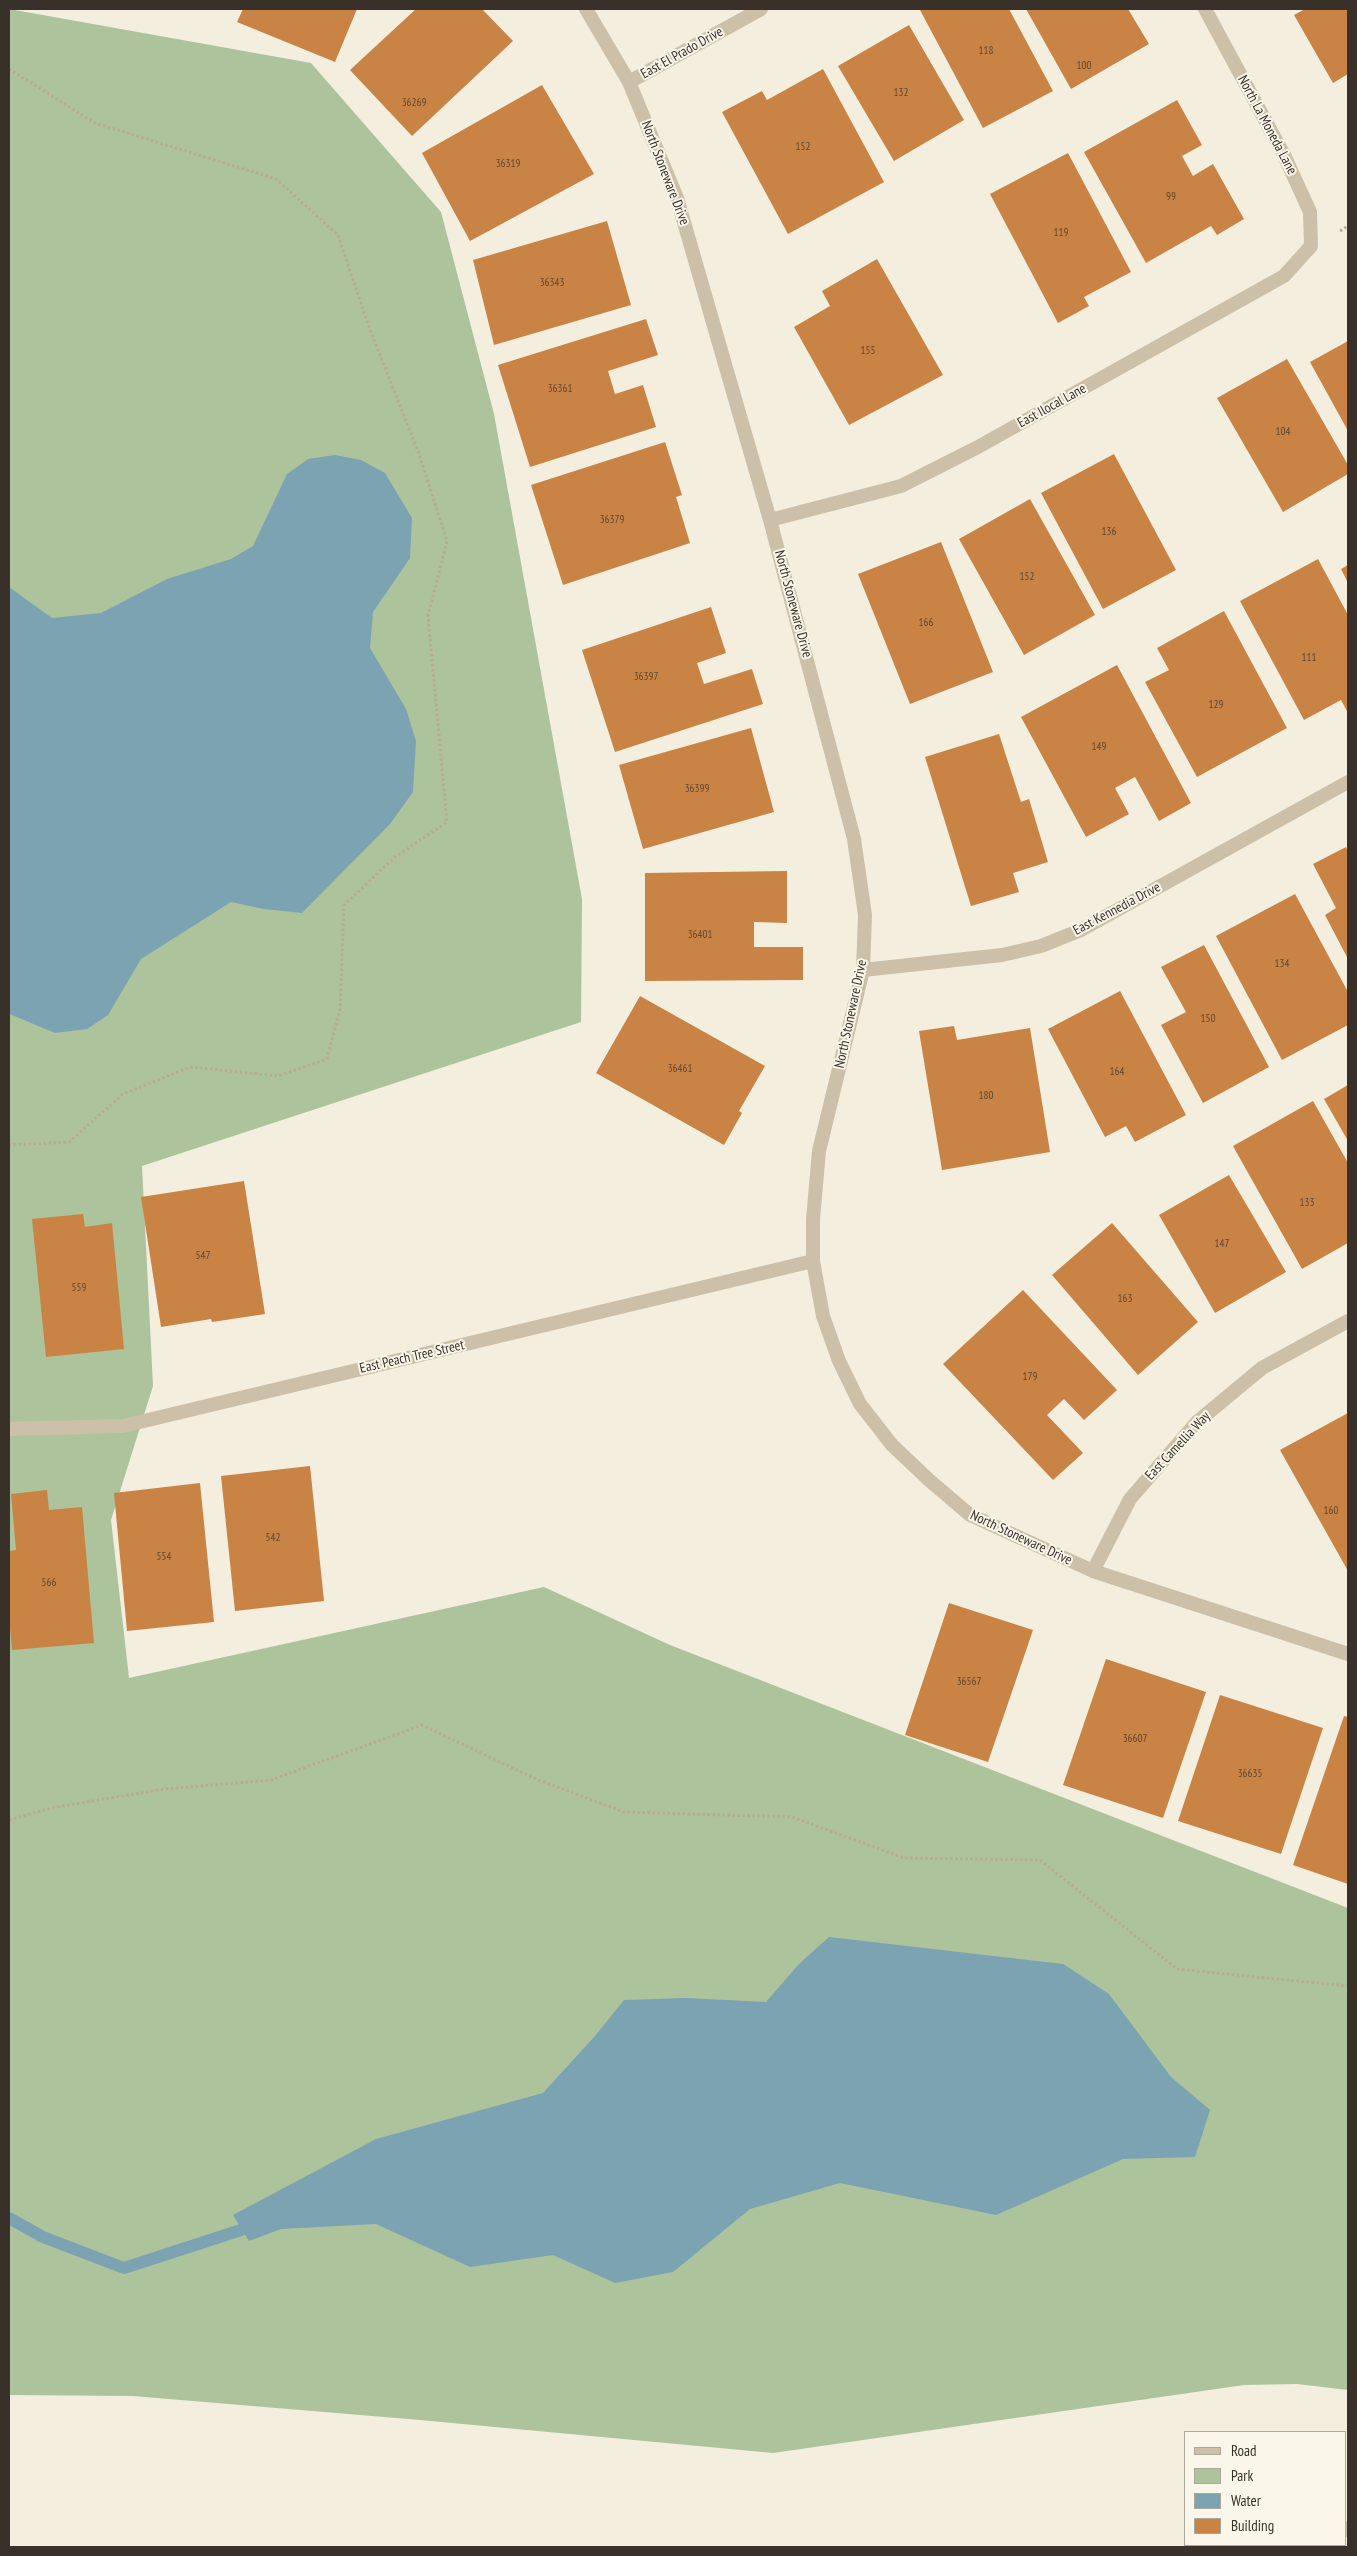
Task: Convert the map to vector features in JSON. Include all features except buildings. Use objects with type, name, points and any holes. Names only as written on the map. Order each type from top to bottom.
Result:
[{"type":"street","name":"North Stoneware Drive","points":[[586,9],[629,82],[677,198],[770,520],[854,839],[865,915],[864,970],[819,1151],[813,1219],[813,1261],[823,1316],[839,1361],[860,1404],[892,1445],[970,1515],[1092,1571],[1348,1654]]},
{"type":"street","name":"East El Prado Drive","points":[[629,82],[761,9]]},
{"type":"street","name":"North La Moneda Lane","points":[[1205,9],[1284,155],[1310,212],[1310,246]]},
{"type":"street","name":"East Ilocal Lane","points":[[770,520],[902,486],[978,447],[1284,276],[1310,246]]},
{"type":"street","name":"East Kennedia Drive","points":[[864,970],[1002,956],[1041,946],[1081,930],[1348,782]]},
{"type":"street","name":"East Peach Tree Street","points":[[9,1429],[123,1426],[813,1261]]},
{"type":"street","name":"East Camellia Way","points":[[1092,1571],[1130,1499],[1197,1422],[1262,1368],[1348,1321]]},
{"type":"path","points":[[9,69],[95,123],[276,179],[338,235],[369,328],[419,454],[447,541],[428,616],[447,822],[394,858],[344,905],[340,1009],[327,1059],[278,1076],[190,1067],[123,1094],[69,1142],[9,1145]]},
{"type":"path","points":[[9,1820],[51,1808],[164,1789],[270,1780],[422,1725],[536,1779],[624,1812],[792,1817],[904,1858],[1040,1860],[1177,1969],[1348,1986]]},
{"type":"green space","points":[[9,9],[311,63],[441,212],[494,414],[582,899],[581,1022],[142,1166],[153,1386],[111,1520],[129,1678],[544,1587],[670,1645],[1348,1908],[1348,2390],[1297,2384],[1244,2385],[773,2453],[420,2420],[133,2396],[9,2395]]},
{"type":"water","points":[[335,455],[361,460],[385,473],[412,518],[410,558],[373,612],[370,648],[406,709],[416,741],[413,792],[390,824],[302,913],[264,909],[231,902],[141,959],[108,1015],[87,1029],[55,1033],[12,1015],[9,1013],[9,587],[52,618],[101,613],[167,579],[231,559],[253,546],[287,474],[308,459]]},
{"type":"water","points":[[829,1937],[1063,1964],[1109,1994],[1171,2077],[1210,2110],[1195,2157],[1123,2159],[996,2215],[840,2183],[750,2209],[673,2272],[615,2283],[553,2255],[470,2267],[376,2224],[281,2229],[249,2241],[233,2215],[376,2139],[543,2093],[595,2036],[624,2000],[686,1998],[766,2002],[799,1964]]},
{"type":"waterway","points":[[9,2218],[43,2237],[124,2268],[241,2230]]}]
